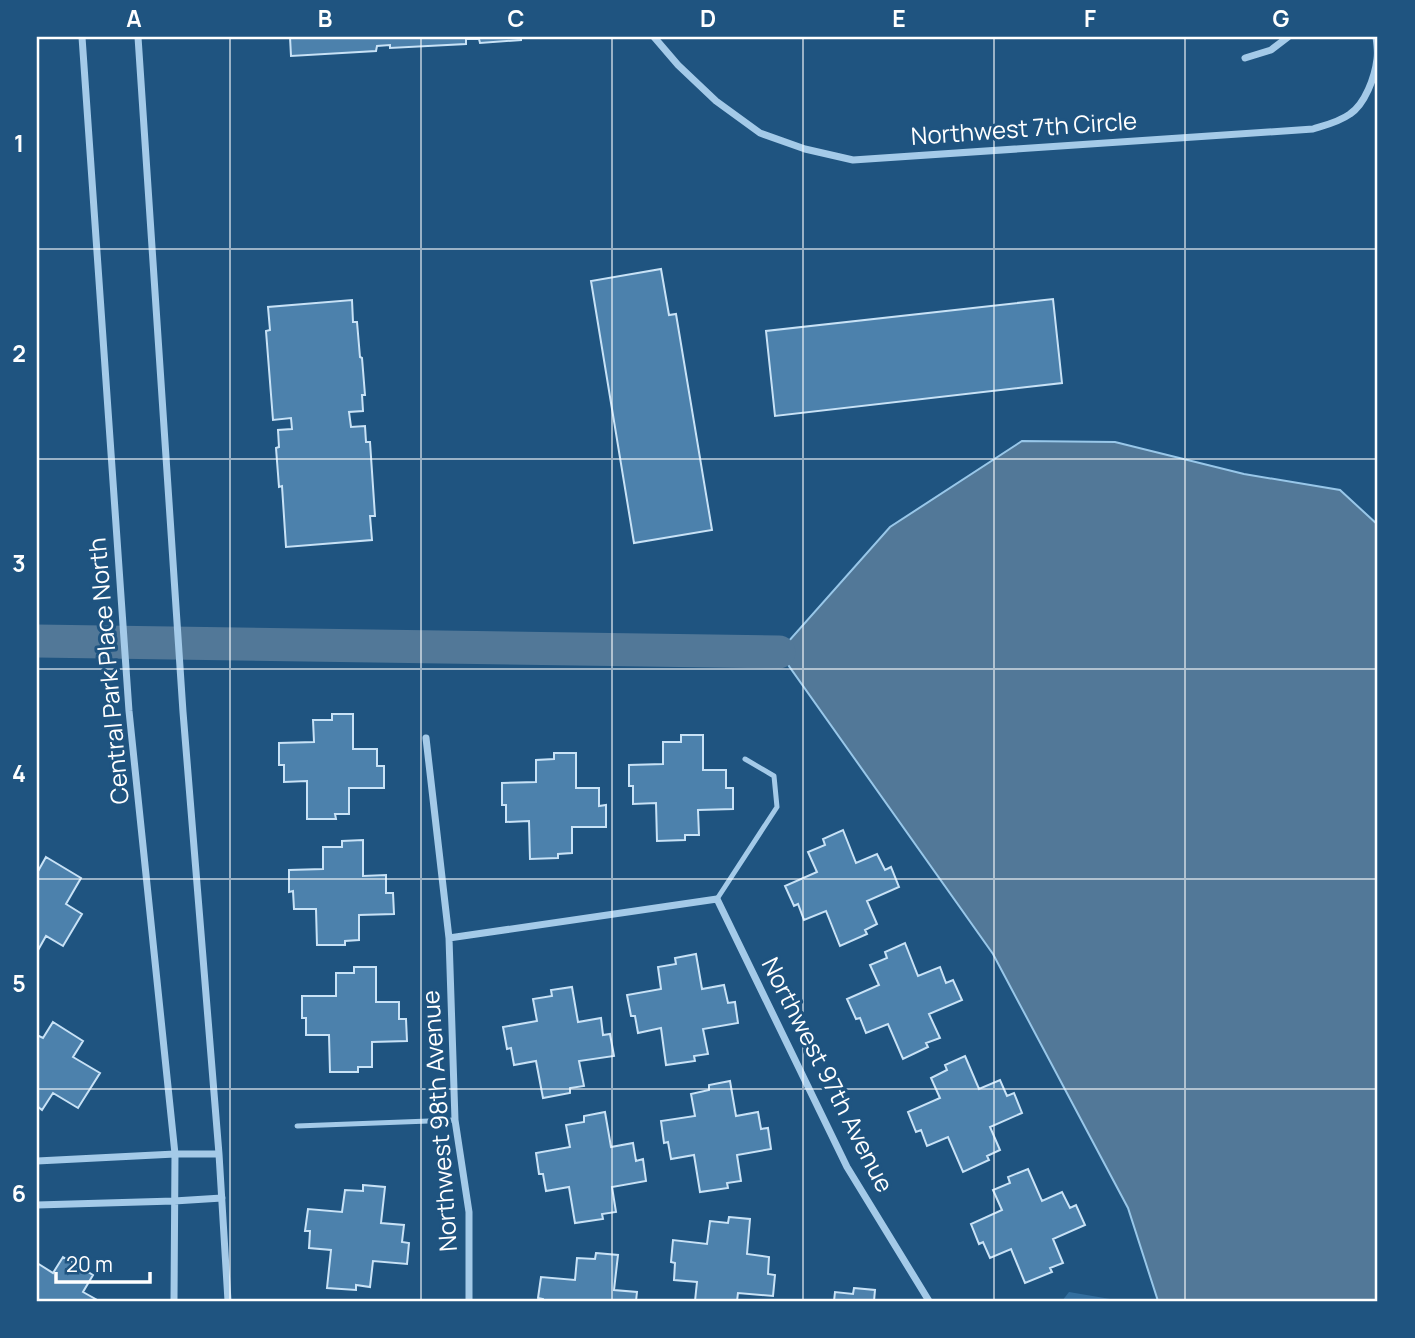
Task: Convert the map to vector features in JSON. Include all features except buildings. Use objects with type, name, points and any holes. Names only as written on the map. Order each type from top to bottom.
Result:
[{"type":"street","name":"Central Park Place North","points":[[82,37],[129,711],[175,1154],[174,1301]]},
{"type":"street","points":[[138,37],[183,712],[219,1154],[228,1301]]},
{"type":"street","name":"Northwest 7th Circle","points":[[654,37],[678,65],[716,101],[760,133],[805,149],[853,160],[1313,129],[1334,123],[1352,113],[1364,98],[1378,59],[1376,37]]},
{"type":"street","points":[[1245,58],[1271,50],[1288,37]]},
{"type":"street","name":"Northwest 98th Avenue","points":[[426,738],[449,938],[455,1120],[469,1212],[469,1301]]},
{"type":"street","points":[[449,938],[717,899]]},
{"type":"street","name":"Northwest 97th Avenue","points":[[717,899],[847,1167],[929,1301]]},
{"type":"street","points":[[37,1161],[219,1154]]},
{"type":"street","points":[[37,1205],[222,1198]]},
{"type":"lane","points":[[717,899],[777,807],[774,776],[745,759]]},
{"type":"lane","points":[[297,1126],[455,1120]]},
{"type":"shaded area","points":[[1022,441],[1115,442],[1244,474],[1340,490],[1378,525],[1378,1301],[1158,1301],[1128,1208],[993,954],[779,652],[890,527]]},
{"type":"shaded area","points":[[1069,1292],[1116,1300],[1062,1301]]},
{"type":"waterway","points":[[37,641],[779,652]]}]
